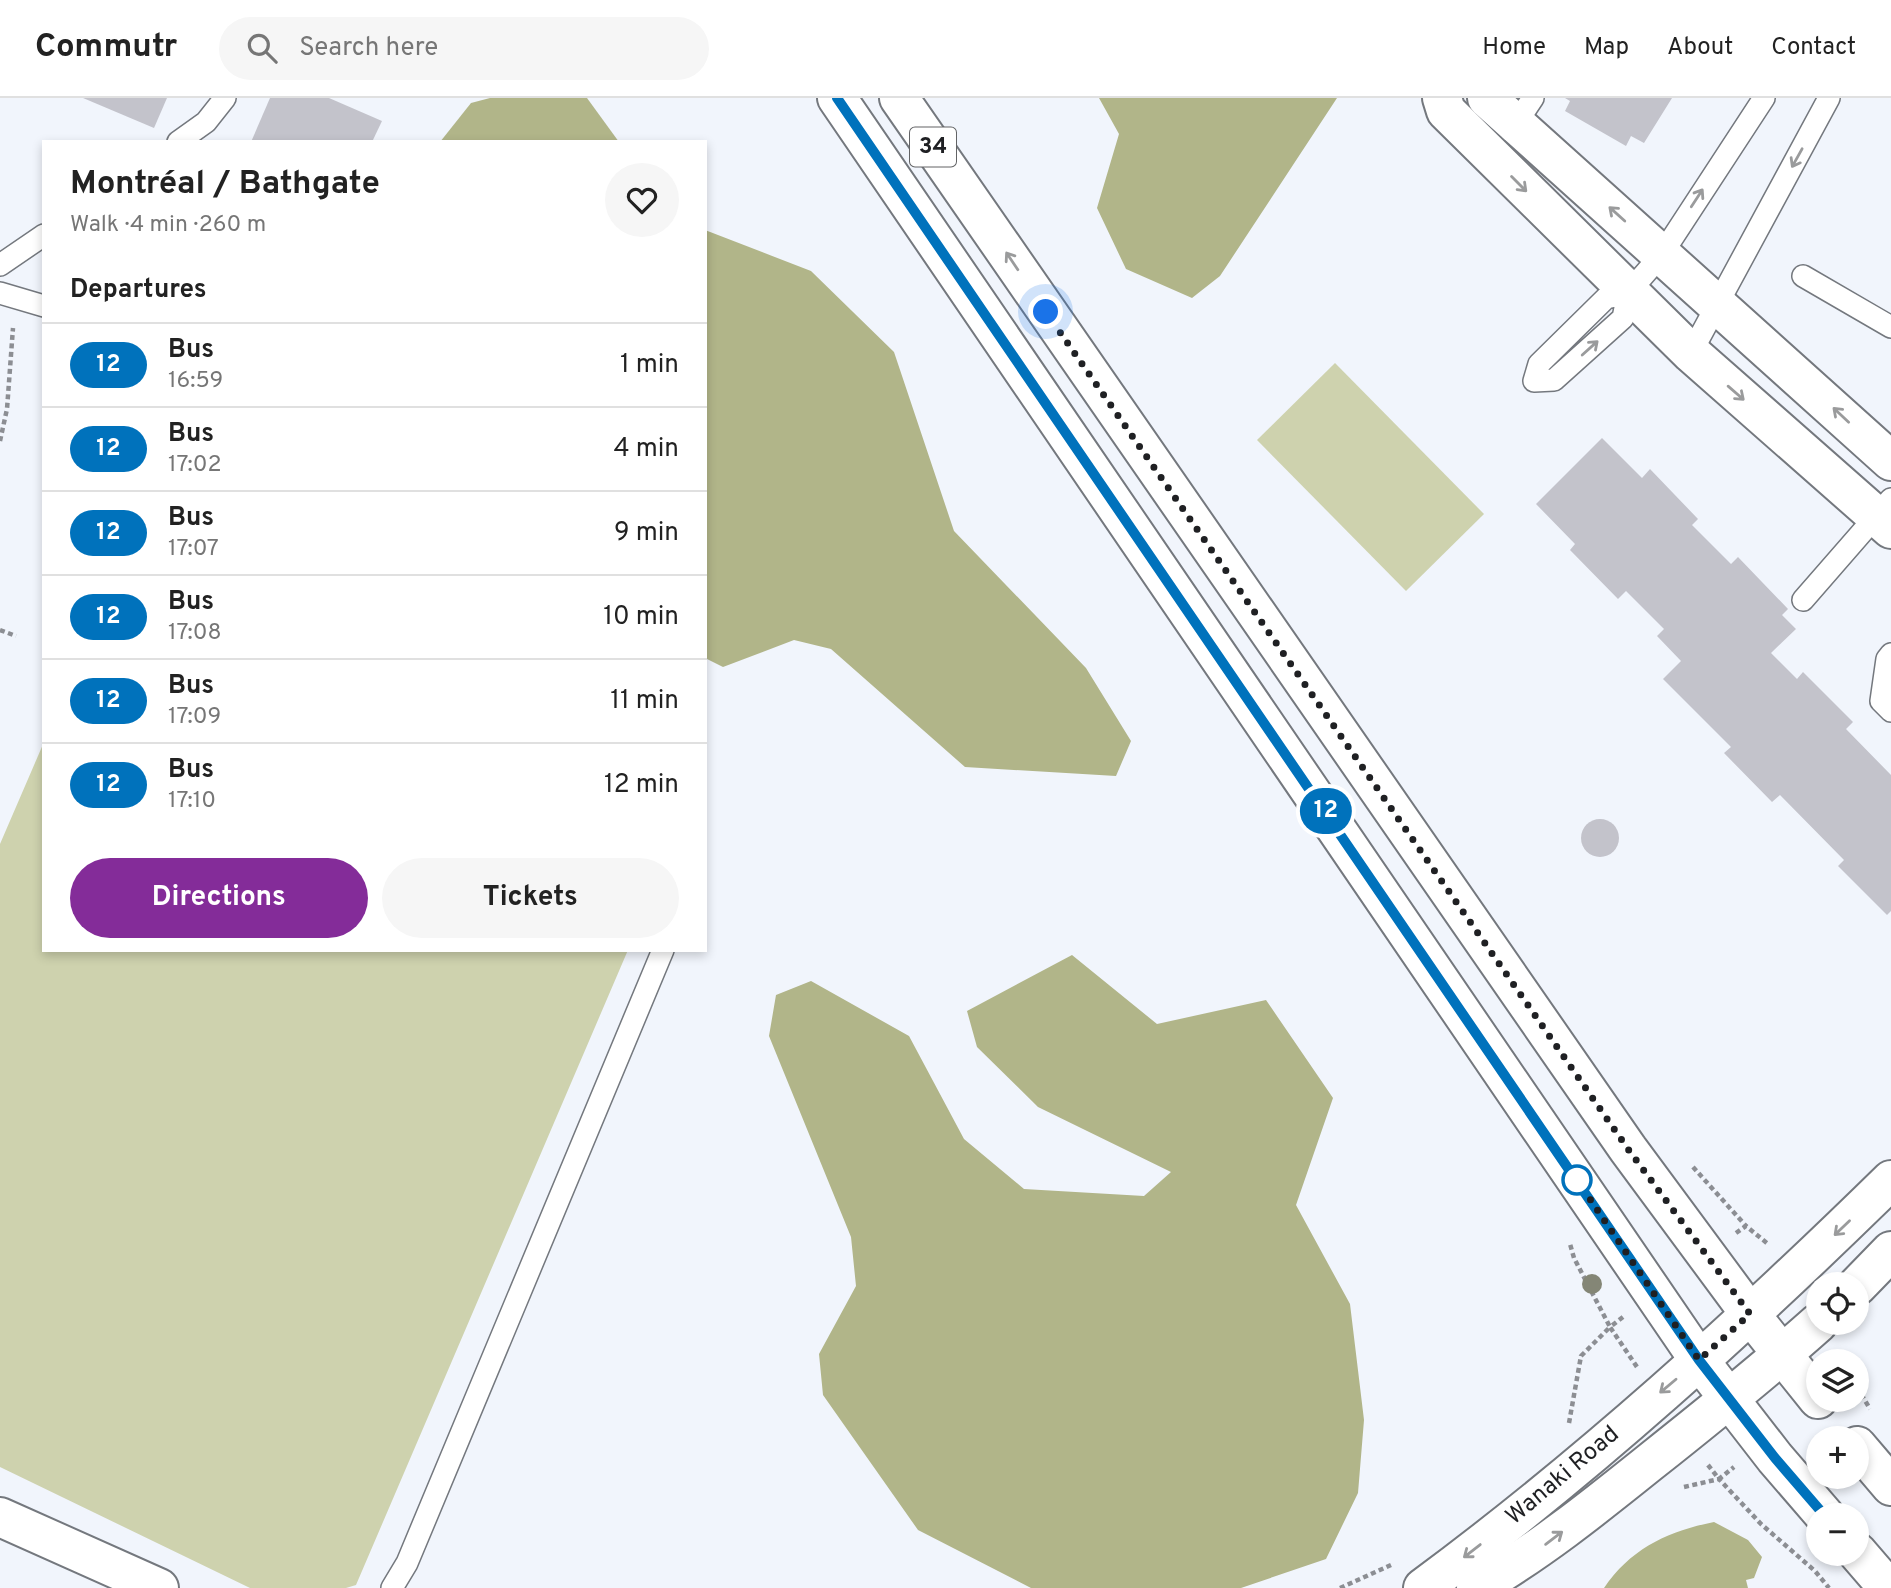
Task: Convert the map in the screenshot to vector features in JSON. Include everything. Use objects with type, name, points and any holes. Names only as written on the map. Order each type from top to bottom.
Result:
[{"type":"main road","name":"34","points":[[836,98],[1699,1360],[1814,1503]]},
{"type":"main road","name":"34","points":[[899,98],[1628,1149],[1750,1314],[1806,1384]]},
{"type":"main road","points":[[928,98],[967,196]]},
{"type":"main road","points":[[1441,98],[1446,111],[1691,353],[1886,514]]},
{"type":"main road","points":[[1487,98],[1525,110],[1662,254],[1891,461]]},
{"type":"main road","name":"Wanaki Road","points":[[1412,1574],[1555,1484],[1750,1314],[1891,1180]]},
{"type":"main road","points":[[1869,1274],[1891,1251]]},
{"type":"main road","name":"Wanaki Road","points":[[1476,1588],[1524,1560],[1559,1534],[1729,1400],[1806,1334]]},
{"type":"main road","name":"34","points":[[1829,1412],[1840,1426]]},
{"type":"main road","points":[[1869,1460],[1891,1486]]},
{"type":"main road","points":[[0,1517],[159,1588]]},
{"type":"main road","points":[[1869,1566],[1888,1588]]},
{"type":"lane","points":[[181,140],[206,122],[225,98]]},
{"type":"lane","points":[[1628,293],[1606,298],[1539,364],[1534,381],[1554,380],[1623,318],[1628,293],[1662,254],[1764,98]]},
{"type":"lane","points":[[1691,353],[1829,98]]},
{"type":"lane","points":[[1491,156],[1525,110]]},
{"type":"lane","points":[[0,265],[42,236]]},
{"type":"lane","points":[[1803,276],[1891,327]]},
{"type":"lane","points":[[8,295],[42,305]]},
{"type":"lane","points":[[1803,600],[1886,514]]},
{"type":"lane","points":[[1891,654],[1886,659],[1881,701],[1891,711]]},
{"type":"lane","points":[[392,1588],[407,1563],[662,952]]},
{"type":"path","points":[[0,441],[7,409],[8,295]]},
{"type":"path","points":[[0,630],[16,636]]},
{"type":"path","points":[[1567,1432],[1581,1356],[1610,1327],[1574,1258],[1568,1237]]},
{"type":"path","points":[[1681,1488],[1719,1479],[1761,1524],[1815,1571],[1829,1588]]},
{"type":"path","points":[[1340,1588],[1412,1574]]},
{"type":"green space","points":[[490,98],[587,98],[618,140],[442,140],[471,103]]},
{"type":"green space","points":[[1099,98],[1337,98],[1220,276],[1192,298],[1126,269],[1097,208],[1119,134]]},
{"type":"green space","points":[[707,231],[811,271],[894,352],[954,531],[1086,668],[1131,741],[1116,776],[965,767],[831,649],[794,640],[723,667],[707,659]]},
{"type":"green space","points":[[1335,363],[1484,514],[1406,591],[1257,440]]},
{"type":"green space","points":[[42,747],[42,952],[627,952],[356,1585],[346,1588],[250,1588],[0,1467],[0,844]]},
{"type":"green space","points":[[1072,955],[1157,1024],[1266,1000],[1333,1098],[1296,1205],[1350,1304],[1364,1420],[1358,1493],[1326,1559],[1241,1588],[1031,1588],[918,1530],[823,1395],[819,1354],[856,1286],[851,1237],[769,1036],[776,995],[811,981],[909,1036],[964,1139],[1024,1189],[1144,1196],[1171,1172],[1038,1107],[977,1047],[967,1011]]},
{"type":"green space","points":[[1714,1522],[1748,1540],[1762,1557],[1754,1578],[1746,1580],[1748,1588],[1604,1588],[1626,1562],[1652,1543],[1682,1530]]},
{"type":"building","points":[[83,98],[167,98],[154,128]]},
{"type":"building","points":[[270,98],[329,98],[382,121],[373,140],[252,140]]},
{"type":"building","points":[[1565,98],[1672,98],[1644,143],[1631,136],[1626,146],[1565,111],[1570,101]]},
{"type":"building","points":[[1602,438],[1642,478],[1650,469],[1698,519],[1692,525],[1731,564],[1738,557],[1788,609],[1782,615],[1796,629],[1771,653],[1797,679],[1803,672],[1853,722],[1846,729],[1891,775],[1891,911],[1887,915],[1838,866],[1844,860],[1780,795],[1772,802],[1724,753],[1731,747],[1663,679],[1681,661],[1657,636],[1664,629],[1626,591],[1618,599],[1570,550],[1575,544],[1536,504]]},
{"type":"building","points":[[1600,819],[1613,825],[1619,838],[1613,851],[1600,857],[1587,851],[1581,838],[1587,825]]},
{"type":"bus line","name":"12","points":[[837,98],[1699,1360],[1814,1503]]},
{"type":"route","points":[[1046,312],[1628,1149],[1750,1314],[1699,1360],[1577,1180]]}]
